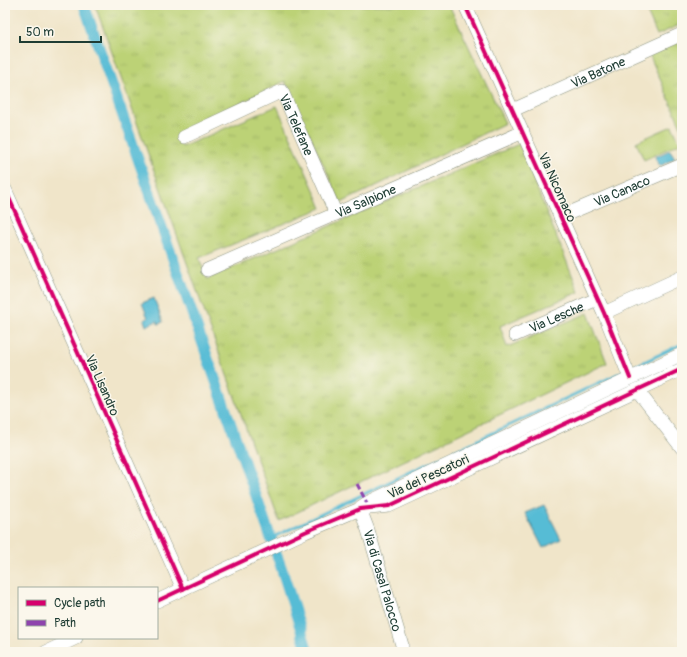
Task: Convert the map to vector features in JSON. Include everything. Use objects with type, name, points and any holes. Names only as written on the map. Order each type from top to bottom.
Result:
[{"type":"street","name":"Via Nicomaco","points":[[468,6],[560,217],[604,313],[627,373]]},
{"type":"street","name":"Via Batone","points":[[513,110],[682,34]]},
{"type":"street","name":"Via Telefane","points":[[184,137],[282,91],[336,214]]},
{"type":"street","name":"Via Salpione","points":[[207,270],[523,132]]},
{"type":"street","name":"Via Canaco","points":[[560,217],[682,165]]},
{"type":"street","name":"Via Lisandro","points":[[5,189],[183,589]]},
{"type":"street","points":[[604,313],[682,277]]},
{"type":"street","name":"Via Lesche","points":[[515,335],[597,299]]},
{"type":"street","name":"Via dei Pescatori","points":[[360,509],[367,503],[627,373],[682,354]]},
{"type":"street","name":"Via dei Pescatori","points":[[158,601],[305,532],[360,509],[389,506],[682,369]]},
{"type":"street","points":[[637,390],[682,448]]},
{"type":"street","name":"Via di Casal Palocco","points":[[360,509],[368,530],[402,645],[402,652]]},
{"type":"street","points":[[46,652],[74,639]]},
{"type":"green space","points":[[95,5],[449,5],[505,123],[341,203],[285,81],[177,135],[182,147],[277,106],[322,208],[199,258],[207,279],[519,144],[579,292],[500,326],[507,347],[588,313],[607,363],[279,521]]},
{"type":"green space","points":[[644,5],[682,5],[682,24],[657,35]]},
{"type":"green space","points":[[682,40],[682,129],[649,54]]},
{"type":"green space","points":[[672,126],[680,143],[644,160],[636,142]]},
{"type":"water","points":[[670,150],[675,158],[660,166],[655,157]]},
{"type":"water","points":[[154,298],[163,322],[158,324],[157,321],[146,326],[144,320],[148,318],[142,303]]},
{"type":"water","points":[[544,505],[561,539],[543,548],[525,513]]},
{"type":"waterway","points":[[84,5],[281,567],[308,652]]},
{"type":"waterway","points":[[629,369],[682,344]]},
{"type":"waterway","points":[[271,538],[624,371]]},
{"type":"marked path","points":[[357,484],[367,503]]},
{"type":"cycle path","points":[[465,5],[604,313],[630,378]]},
{"type":"cycle path","points":[[5,189],[183,589]]},
{"type":"cycle path","points":[[158,601],[305,532],[360,509],[389,506],[682,369]]}]
